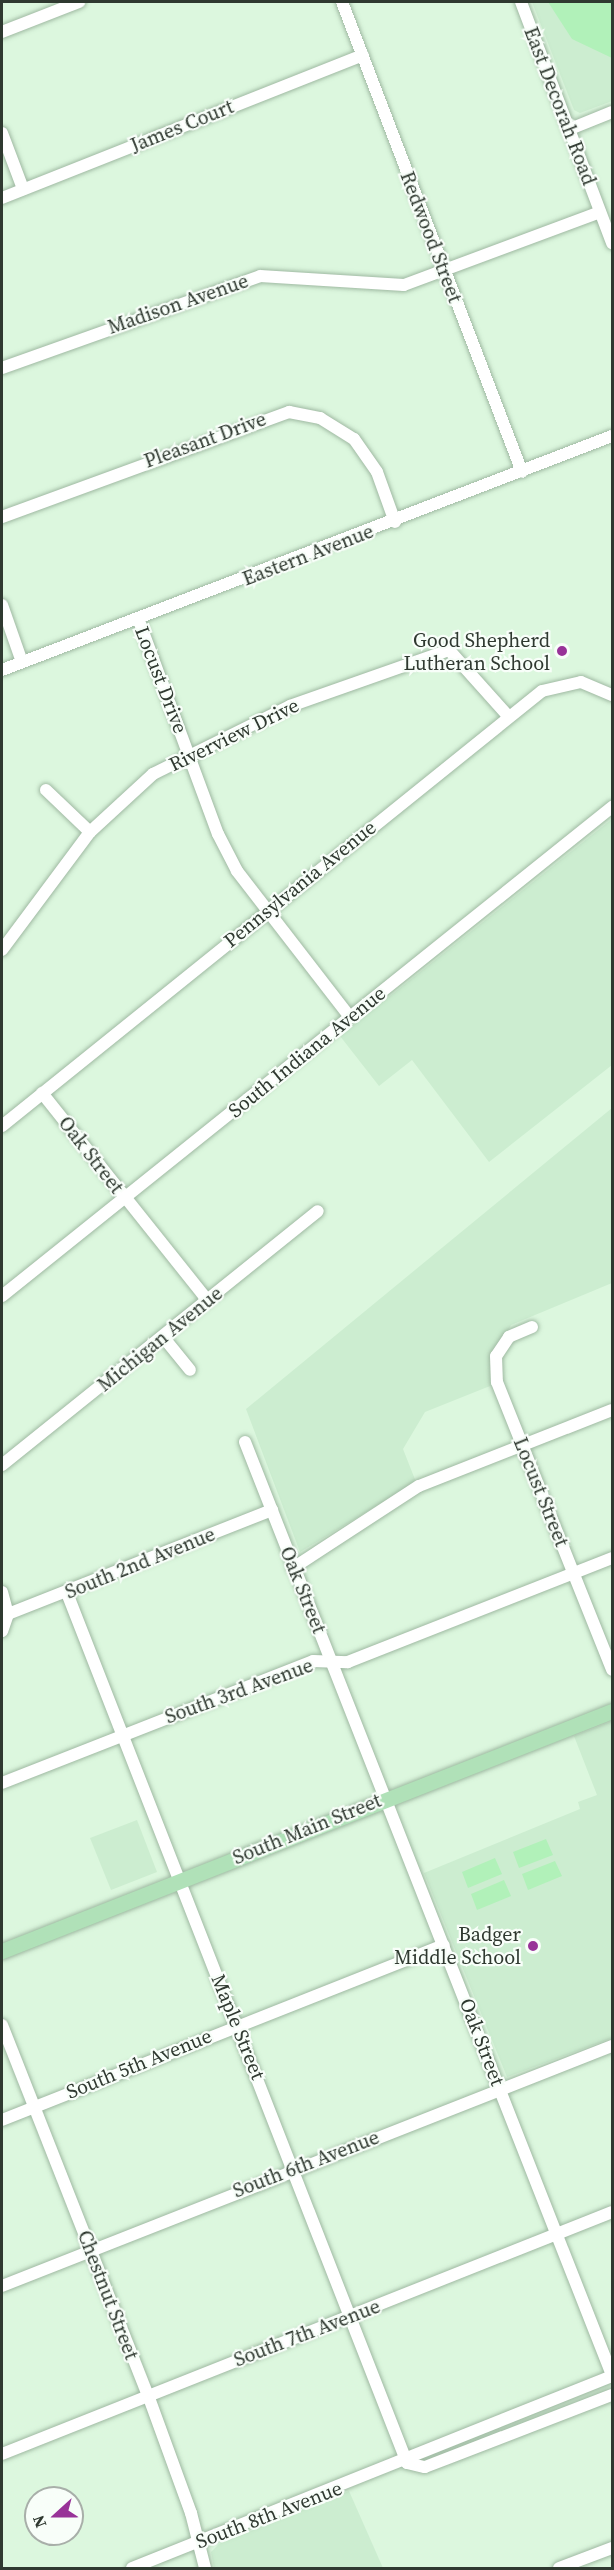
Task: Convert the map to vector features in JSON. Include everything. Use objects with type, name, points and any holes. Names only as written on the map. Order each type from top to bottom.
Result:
[{"type":"main road","name":"South Main Street","points":[[2,1951],[387,1797],[612,1711]]},
{"type":"street","points":[[2,32],[79,2]]},
{"type":"street","name":"Redwood Street","points":[[342,2],[443,273],[522,472]]},
{"type":"street","name":"East Decorah Road","points":[[521,2],[612,243]]},
{"type":"street","name":"James Court","points":[[2,198],[363,55]]},
{"type":"street","points":[[570,129],[612,112]]},
{"type":"street","points":[[2,133],[23,189]]},
{"type":"street","name":"Madison Avenue","points":[[2,368],[260,276],[404,285],[443,273],[600,212]]},
{"type":"street","name":"Pleasant Drive","points":[[2,517],[289,412],[320,418],[354,439],[377,471],[395,522]]},
{"type":"street","name":"Eastern Avenue","points":[[2,670],[395,522],[612,436]]},
{"type":"street","points":[[2,605],[22,662]]},
{"type":"street","name":"Locust Drive","points":[[138,618],[218,834],[265,912],[350,1017]]},
{"type":"street","name":"Riverview Drive","points":[[2,950],[90,832],[153,774],[290,706],[450,645],[509,717]]},
{"type":"street","name":"Pennsylvania Avenue","points":[[2,1126],[265,912],[509,717],[555,684],[592,683],[612,695]]},
{"type":"street","points":[[46,790],[90,832]]},
{"type":"street","name":"South Indiana Avenue","points":[[2,1296],[612,807]]},
{"type":"street","name":"Oak Street","points":[[42,1093],[207,1300]]},
{"type":"street","name":"Michigan Avenue","points":[[2,1465],[164,1338],[207,1300],[318,1211]]},
{"type":"street","name":"Locust Street","points":[[532,1328],[509,1337],[496,1356],[497,1382],[612,1670]]},
{"type":"street","points":[[164,1338],[190,1370]]},
{"type":"street","points":[[293,1568],[387,1503],[612,1410]]},
{"type":"street","name":"Oak Street","points":[[245,1442],[293,1568],[387,1797],[612,2376]]},
{"type":"street","name":"South 2nd Avenue","points":[[8,1614],[67,1593],[272,1510]]},
{"type":"street","name":"South 3rd Avenue","points":[[2,1783],[313,1661],[348,1662],[612,1558]]},
{"type":"street","points":[[2,1592],[8,1614],[2,1631]]},
{"type":"street","name":"Maple Street","points":[[67,1593],[352,2315],[407,2463]]},
{"type":"street","name":"South 5th Avenue","points":[[2,2120],[237,2024],[444,1945]]},
{"type":"street","name":"Chestnut Street","points":[[2,2025],[148,2395],[205,2568]]},
{"type":"street","name":"South 6th Avenue","points":[[2,2286],[294,2167],[612,2046]]},
{"type":"street","name":"South 7th Avenue","points":[[2,2454],[612,2212]]},
{"type":"street","name":"South 8th Avenue","points":[[132,2568],[407,2463],[418,2451],[612,2376]]},
{"type":"street","name":"South 8th Avenue","points":[[407,2463],[424,2467],[612,2395]]},
{"type":"street","points":[[560,2568],[612,2548]]},
{"type":"shaded area","points":[[532,2],[612,2],[612,101],[580,113],[574,110]]},
{"type":"shaded area","points":[[612,819],[612,1065],[489,1162],[412,1060],[379,1086],[340,1036]]},
{"type":"shaded area","points":[[612,1108],[612,1283],[511,1325],[493,1360],[500,1382],[425,1412],[403,1449],[416,1482],[300,1552],[246,1409]]},
{"type":"shaded area","name":"Badger Middle School","points":[[612,1721],[612,2038],[507,2077],[424,1873],[580,1809],[578,1802],[597,1795],[574,1736]]},
{"type":"shaded area","points":[[137,1820],[157,1872],[111,1890],[90,1838]]},
{"type":"shaded area","points":[[349,2491],[383,2568],[214,2568],[211,2552],[219,2544]]},
{"type":"green space","points":[[548,2],[612,2],[612,58],[572,39]]},
{"type":"green space","points":[[546,1839],[553,1855],[519,1868],[513,1852]]},
{"type":"green space","points":[[495,1858],[502,1874],[468,1888],[462,1872]]},
{"type":"green space","points":[[555,1861],[562,1876],[528,1890],[522,1874]]},
{"type":"green space","points":[[504,1880],[511,1896],[477,1910],[471,1894]]},
{"type":"place","name":"Good Shepherd Lutheran School","points":[[562,651]]},
{"type":"place","name":"Badger Middle School","points":[[533,1946]]}]
